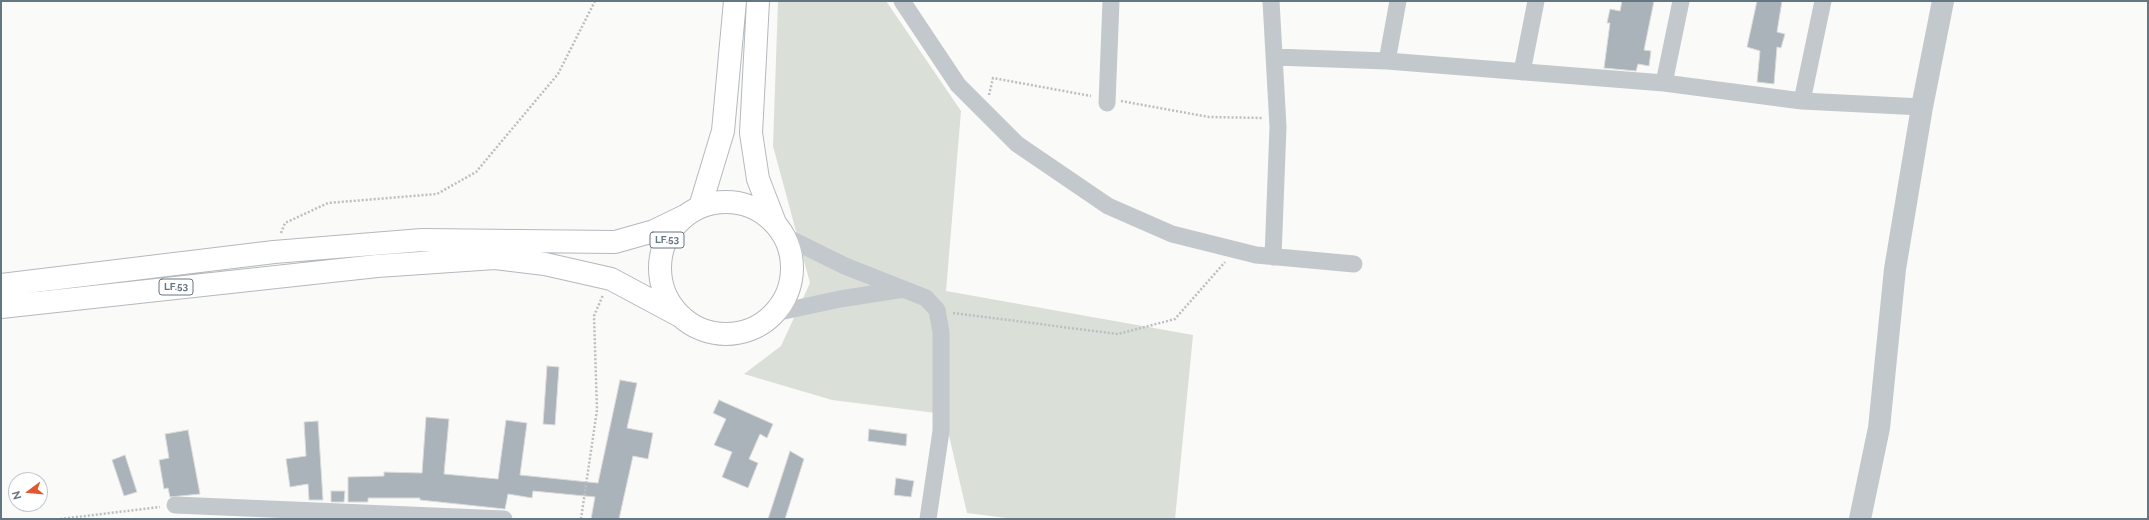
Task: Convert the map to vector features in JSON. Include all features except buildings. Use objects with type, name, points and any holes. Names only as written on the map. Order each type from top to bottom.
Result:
[{"type":"highway","name":"LF.53","points":[[682,317],[670,302],[662,285],[660,266],[663,247],[672,230],[692,211],[723,131],[735,1]]},
{"type":"highway","name":"LF.53","points":[[1,307],[371,267],[495,258],[545,264],[611,279],[682,317],[699,328],[719,334],[739,333],[759,326],[775,313],[786,296],[792,276],[791,255],[758,179],[751,133],[758,1]]},
{"type":"highway","name":"LF.53","points":[[1,285],[274,252],[422,240],[614,242],[654,231],[692,211],[716,202],[732,202],[748,205],[762,212],[779,229]]},
{"type":"street","points":[[902,1],[958,85],[1017,144],[1108,206],[1172,234],[1236,250],[1273,257],[1354,264]]},
{"type":"street","points":[[1107,99],[1111,1]]},
{"type":"street","points":[[1271,1],[1278,118],[1273,257]]},
{"type":"street","points":[[1387,62],[1398,1]]},
{"type":"street","points":[[1522,72],[1536,1]]},
{"type":"street","points":[[1664,83],[1681,1]]},
{"type":"street","points":[[1802,101],[1823,1]]},
{"type":"street","points":[[1860,519],[1878,428],[1896,268],[1922,106],[1943,1]]},
{"type":"street","points":[[1274,57],[1387,62],[1664,83],[1802,101],[1922,106]]},
{"type":"street","points":[[779,229],[845,266],[904,288],[926,298],[937,310],[941,332],[941,431],[928,519]]},
{"type":"street","points":[[775,313],[840,298],[904,288]]},
{"type":"street","points":[[175,505],[504,519]]},
{"type":"path","points":[[274,252],[285,223],[328,203],[437,194],[476,172],[558,74],[595,1]]},
{"type":"path","points":[[987,101],[993,78],[1209,117],[1278,118]]},
{"type":"path","points":[[937,310],[1118,334],[1175,319],[1236,250]]},
{"type":"path","points":[[581,519],[597,410],[594,316],[611,279]]},
{"type":"path","points":[[60,519],[175,505]]},
{"type":"shaded area","points":[[778,1],[886,1],[961,111],[946,291],[1193,335],[1175,519],[1015,519],[967,513],[944,414],[832,400],[744,374],[781,346],[810,283],[773,146]]}]
